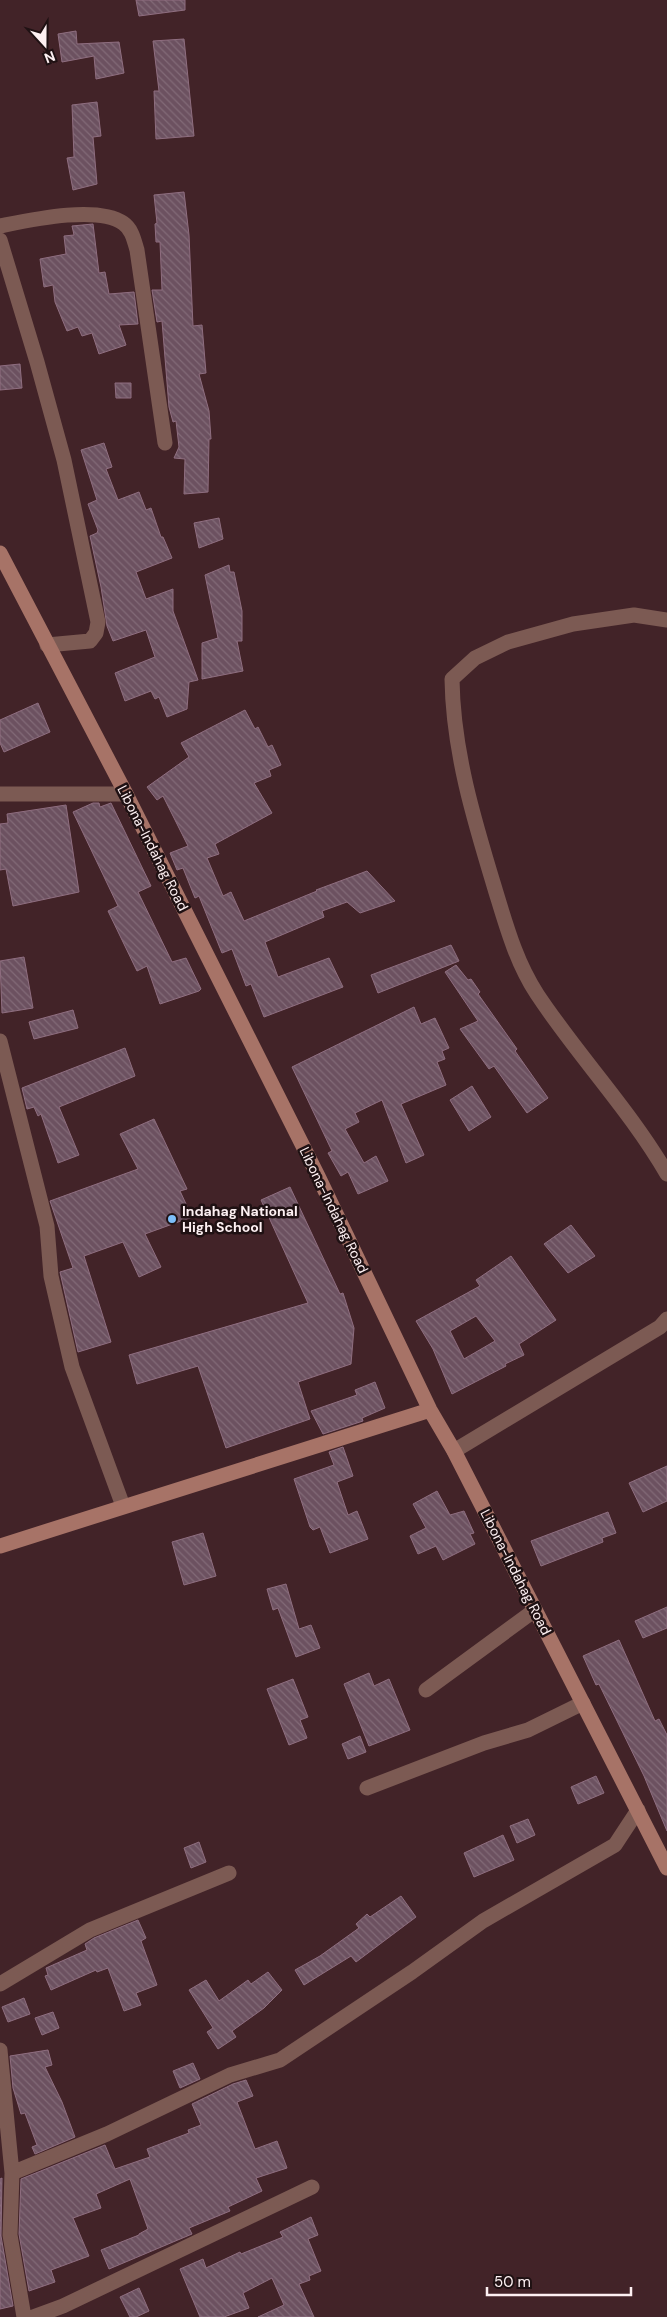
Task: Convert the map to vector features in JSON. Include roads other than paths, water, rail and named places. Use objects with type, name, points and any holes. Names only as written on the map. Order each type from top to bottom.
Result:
[{"type":"main road","name":"Libona-Indahag Road","points":[[0,553],[126,794],[318,1176],[430,1410],[454,1452],[667,1868]]},
{"type":"main road","points":[[0,1546],[430,1410]]},
{"type":"street","points":[[0,226],[70,215],[106,216],[123,223],[132,232],[137,250],[165,443]]},
{"type":"street","points":[[0,240],[64,460],[98,622],[96,633],[90,641],[47,645]]},
{"type":"street","points":[[667,620],[634,615],[573,624],[508,642],[474,658],[452,679],[452,714],[473,817],[523,970],[537,994],[628,1114],[667,1174]]},
{"type":"street","points":[[0,794],[126,794]]},
{"type":"street","points":[[0,1041],[48,1226],[51,1276],[72,1367],[122,1506]]},
{"type":"street","points":[[454,1452],[660,1327],[667,1319]]},
{"type":"street","points":[[426,1690],[535,1610]]},
{"type":"street","points":[[367,1788],[484,1743],[528,1730],[583,1703]]},
{"type":"street","points":[[12,2173],[107,2134],[230,2075],[280,2060],[405,1977],[483,1921],[554,1878],[615,1845],[638,1810]]},
{"type":"street","points":[[0,1984],[90,1930],[229,1873]]},
{"type":"street","points":[[0,2050],[12,2173],[10,2235],[24,2317]]},
{"type":"street","points":[[33,2317],[63,2306],[312,2187]]},
{"type":"place","name":"Indahag National High School","points":[[172,1219]]}]
